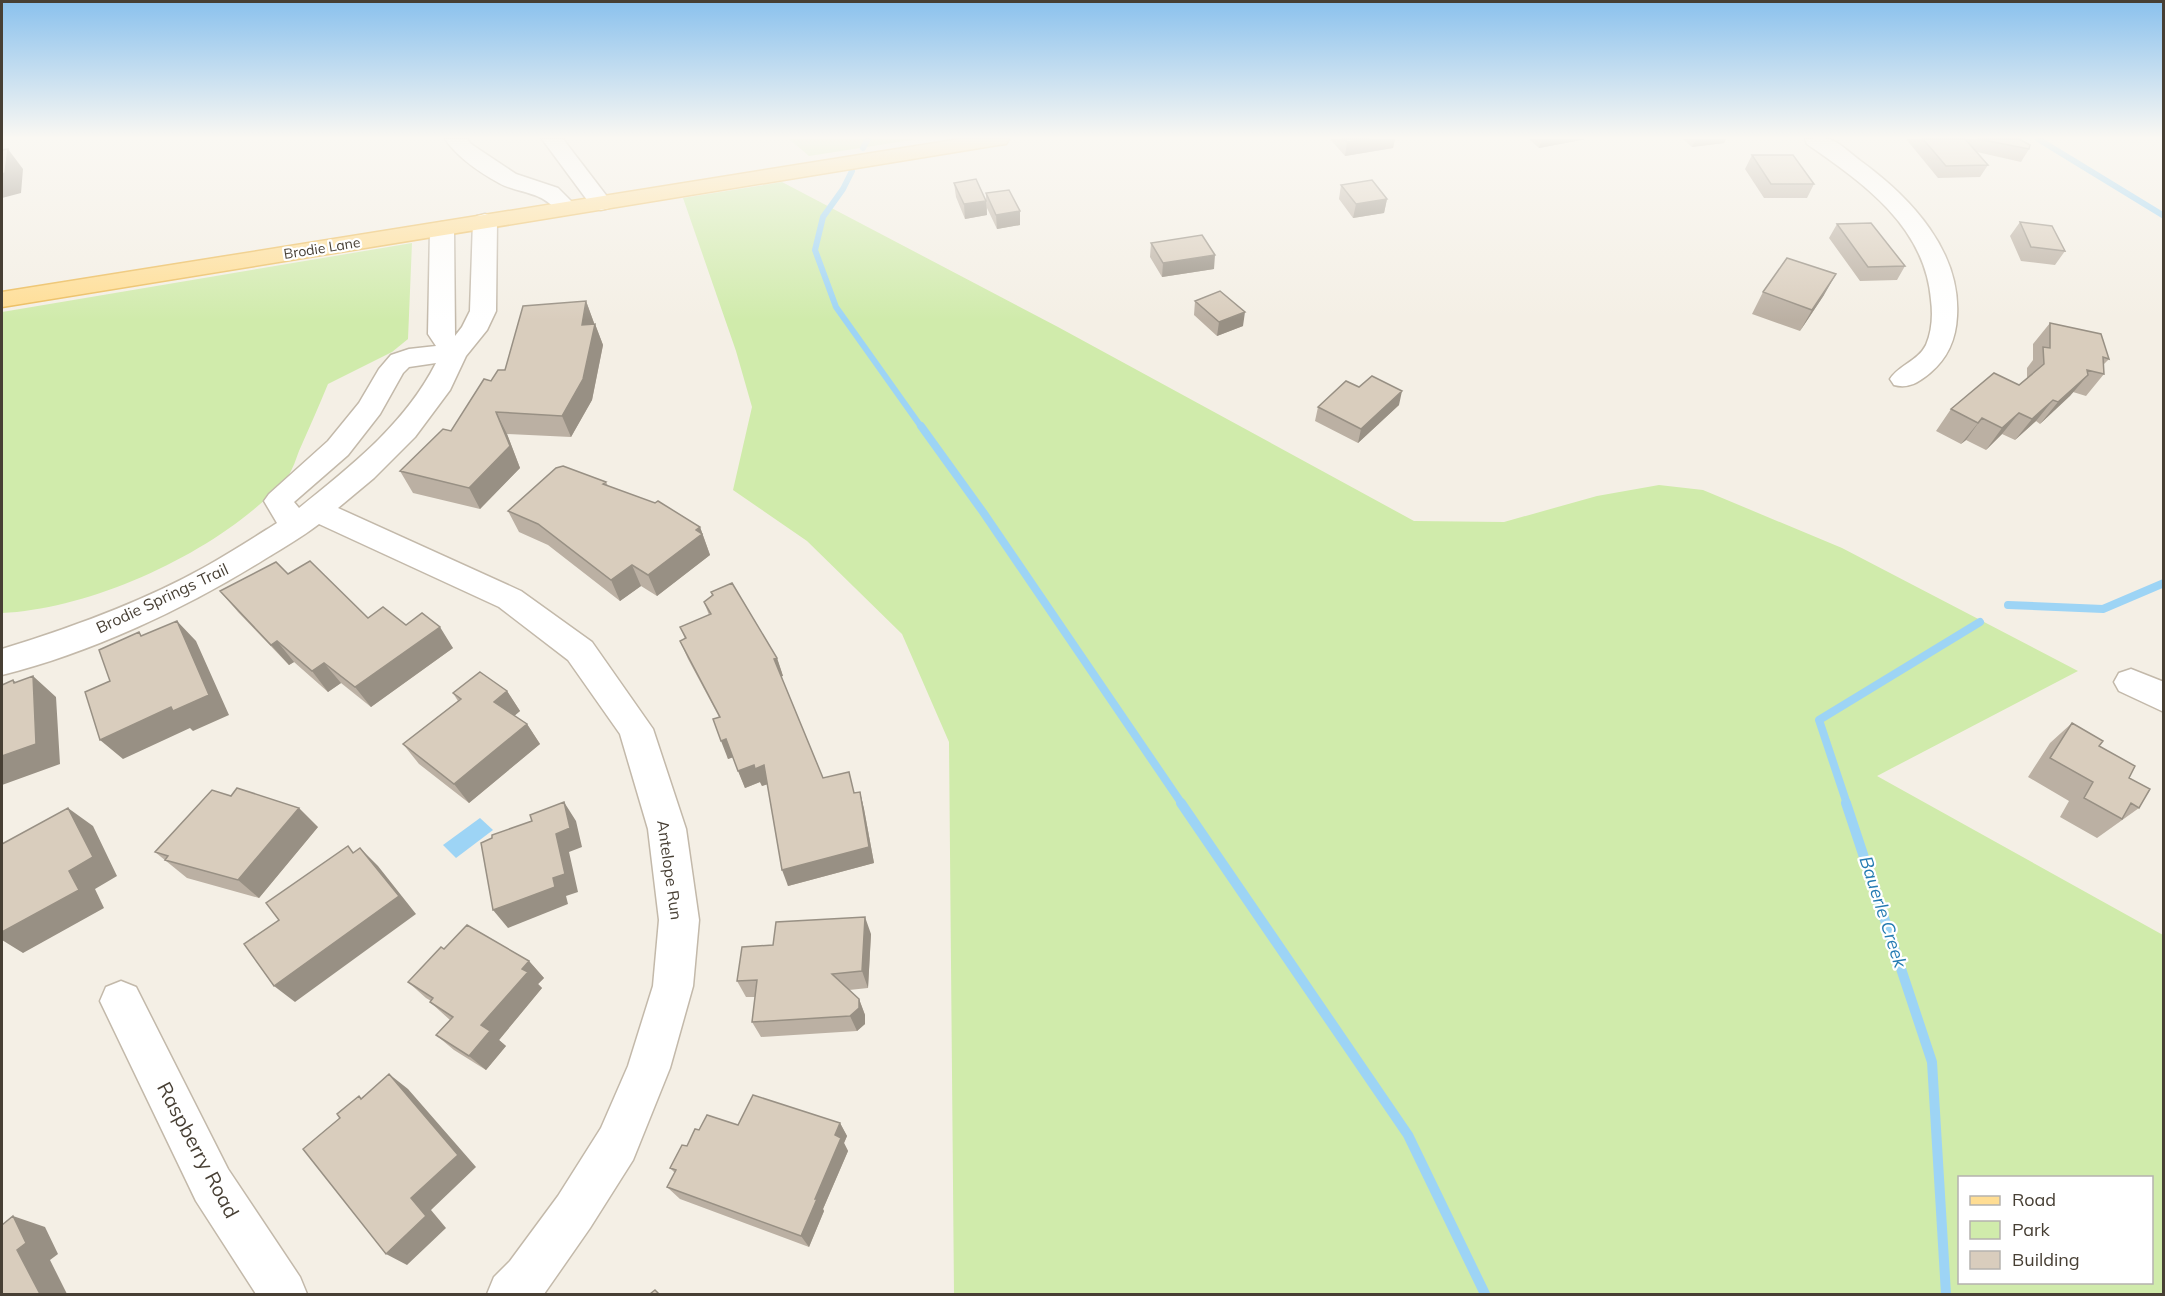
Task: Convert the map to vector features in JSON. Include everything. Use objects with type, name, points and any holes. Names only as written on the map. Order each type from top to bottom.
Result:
[{"type":"main road","name":"Brodie Lane","points":[[2,300],[623,199]]},
{"type":"street","points":[[557,199],[567,208]]},
{"type":"street","points":[[598,199],[601,203]]},
{"type":"street","points":[[1892,199],[1907,214],[1931,248],[1945,288],[1945,326],[1937,348],[1928,363],[1903,379]]},
{"type":"street","name":"Brodie Springs Trail","points":[[2,662],[59,644],[154,605],[213,577],[306,517],[364,471],[405,430],[436,390],[454,353],[474,330],[483,311],[485,221]]},
{"type":"street","points":[[306,517],[282,508],[279,501],[338,448],[370,408],[392,369],[409,357],[454,353],[441,334],[442,229]]},
{"type":"street","name":"Antelope Run","points":[[306,517],[510,599],[580,651],[636,729],[667,829],[679,920],[673,986],[650,1068],[617,1144],[574,1212],[527,1278],[511,1294]]},
{"type":"street","points":[[2131,682],[2163,698]]},
{"type":"street","name":"Raspberry Road","points":[[121,1001],[212,1185],[283,1294]]},
{"type":"green space","points":[[684,199],[815,199],[1058,327],[1414,521],[1504,522],[1597,496],[1659,485],[1703,490],[1842,548],[2078,671],[1877,776],[2163,935],[2163,1294],[954,1294],[949,742],[902,634],[807,541],[733,490],[752,407],[736,351]]},
{"type":"green space","points":[[412,243],[408,339],[392,352],[328,384],[290,473],[262,502],[231,527],[157,570],[117,587],[77,600],[38,609],[2,613],[2,312]]},
{"type":"water","points":[[480,818],[493,830],[456,858],[443,845]]},
{"type":"building","points":[[962,199],[986,201],[964,204]]},
{"type":"building","points":[[989,199],[1014,199],[1020,211],[996,215]]},
{"type":"building","points":[[1352,199],[1384,199],[1356,204]]},
{"type":"building","points":[[2020,222],[2052,226],[2065,251],[2031,247]]},
{"type":"building","points":[[1871,223],[1905,266],[1868,267],[1837,224]]},
{"type":"building","points":[[1202,235],[1215,255],[1163,263],[1151,243]]},
{"type":"building","points":[[1787,258],[1836,274],[1812,310],[1763,292]]},
{"type":"building","points":[[1220,291],[1245,312],[1219,322],[1195,301]]},
{"type":"building","points":[[586,301],[582,325],[595,324],[583,379],[562,416],[496,412],[510,446],[469,488],[400,471],[443,429],[451,431],[484,379],[491,381],[498,370],[505,370],[523,306]]},
{"type":"building","points":[[2050,323],[2101,334],[2109,359],[2103,357],[2104,374],[2087,370],[2088,375],[2058,402],[2053,400],[2032,419],[2019,413],[2002,428],[1982,418],[1978,423],[1951,409],[1994,373],[2019,385],[2044,364],[2043,347],[2050,348]]},
{"type":"building","points":[[1372,376],[1402,391],[1361,429],[1318,407],[1346,381],[1359,387]]},
{"type":"building","points":[[563,466],[606,482],[603,484],[655,503],[658,501],[700,527],[696,530],[702,534],[648,575],[632,565],[611,580],[538,524],[508,511],[556,468]]},
{"type":"building","points":[[310,561],[368,618],[383,607],[406,625],[422,613],[440,627],[355,687],[324,663],[312,671],[277,641],[271,645],[220,591],[276,562],[288,574]]},
{"type":"building","points":[[732,583],[777,658],[774,659],[823,778],[849,772],[854,793],[860,792],[869,847],[782,870],[764,765],[755,769],[754,765],[738,771],[726,739],[721,741],[713,719],[720,717],[680,641],[686,638],[680,627],[711,614],[704,602],[713,595],[711,592]]},
{"type":"building","points":[[177,621],[209,695],[173,711],[171,707],[100,740],[85,692],[110,681],[99,650],[139,632],[141,636]]},
{"type":"building","points":[[480,672],[507,691],[494,702],[527,724],[454,784],[403,744],[461,699],[453,693]]},
{"type":"building","points":[[33,676],[36,744],[2,756],[2,685]]},
{"type":"building","points":[[2072,723],[2103,741],[2099,746],[2135,766],[2129,778],[2150,789],[2139,808],[2131,803],[2122,819],[2084,798],[2093,782],[2050,758]]},
{"type":"building","points":[[237,788],[299,808],[238,880],[165,860],[168,856],[155,852],[212,790],[231,796]]},
{"type":"building","points":[[564,802],[570,828],[556,834],[565,874],[553,878],[555,887],[493,910],[481,843],[492,838],[492,835],[532,821],[530,815]]},
{"type":"building","points":[[68,808],[93,857],[69,871],[79,890],[2,932],[2,844]]},
{"type":"building","points":[[348,846],[353,853],[360,848],[399,896],[274,986],[244,944],[279,920],[266,903]]},
{"type":"building","points":[[865,917],[862,971],[832,974],[859,999],[859,1008],[850,1016],[752,1022],[757,980],[737,981],[742,947],[773,945],[776,922]]},
{"type":"building","points":[[467,925],[529,961],[522,969],[528,972],[481,1025],[490,1031],[469,1056],[436,1035],[453,1017],[430,1002],[433,998],[408,982],[441,947],[444,949]]},
{"type":"building","points":[[389,1074],[458,1155],[411,1198],[426,1216],[386,1254],[303,1149],[340,1118],[337,1114],[359,1096],[361,1099]]},
{"type":"building","points":[[753,1095],[840,1123],[835,1135],[841,1138],[801,1236],[667,1187],[676,1170],[670,1168],[682,1145],[687,1146],[695,1129],[699,1130],[707,1115],[738,1125]]},
{"type":"building","points":[[13,1216],[26,1243],[17,1250],[40,1294],[2,1294],[2,1225]]},
{"type":"waterway","points":[[836,199],[823,217],[815,250],[836,307],[922,428]]},
{"type":"waterway","points":[[2137,199],[2164,216]]},
{"type":"waterway","points":[[921,426],[983,512],[1182,804]]},
{"type":"waterway","name":"Bauerle Creek","points":[[2008,605],[2103,609],[2164,583]]},
{"type":"waterway","name":"Bauerle Creek","points":[[1847,804],[1819,720],[1980,622]]},
{"type":"waterway","points":[[1181,803],[1408,1135],[1485,1294]]},
{"type":"waterway","name":"Bauerle Creek","points":[[1846,803],[1932,1062],[1946,1294]]}]
